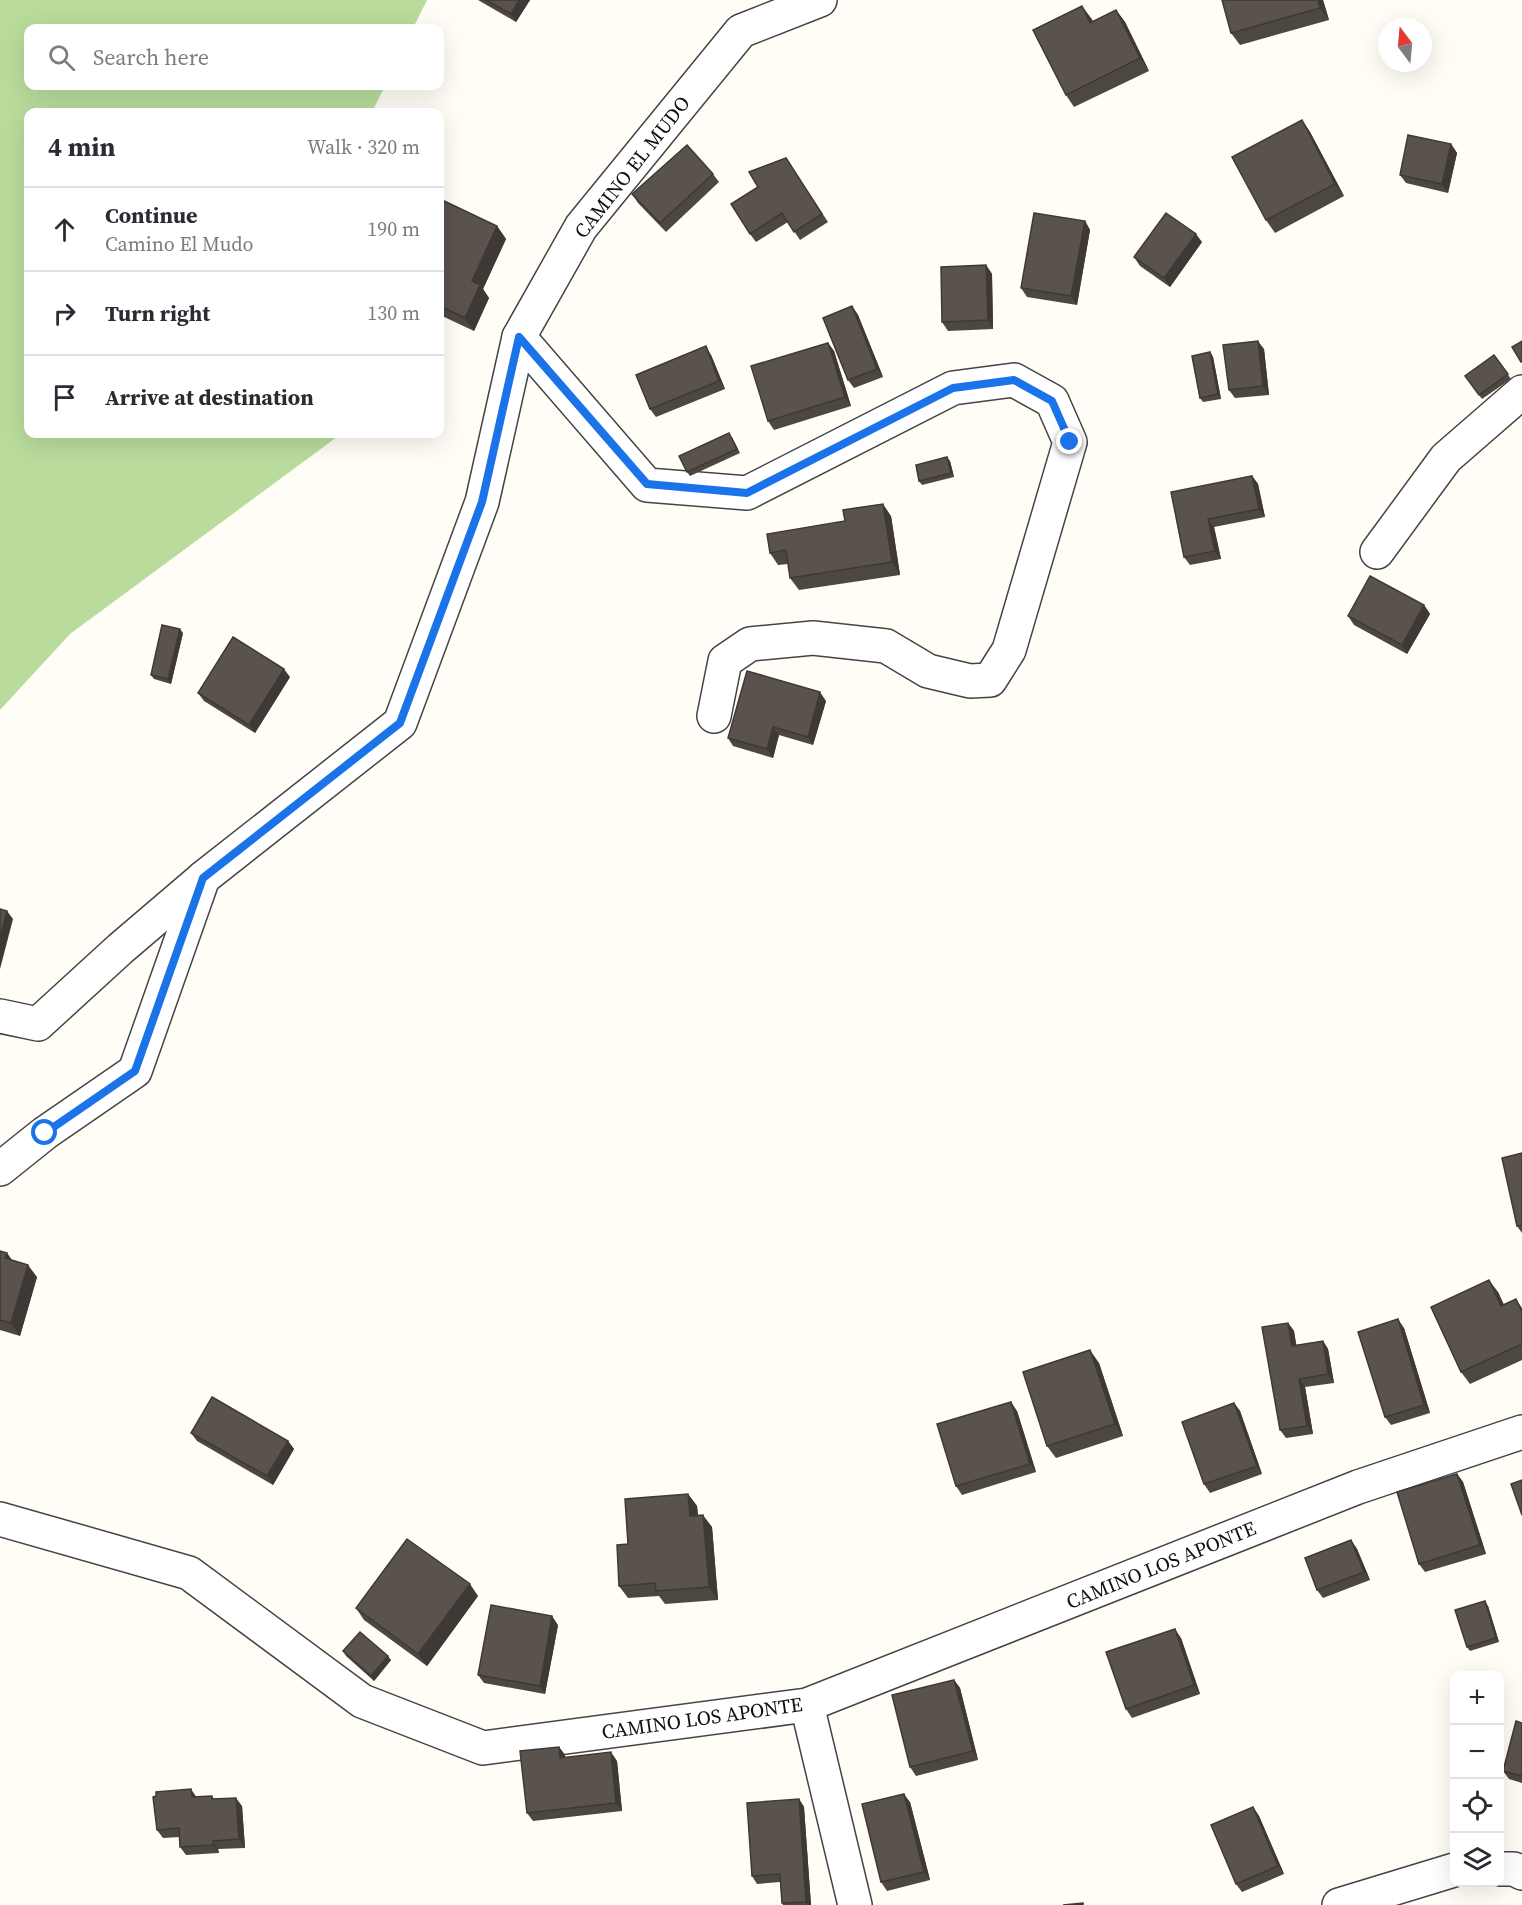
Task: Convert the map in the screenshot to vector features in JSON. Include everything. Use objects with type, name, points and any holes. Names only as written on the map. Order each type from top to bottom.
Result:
[{"type":"street","name":"CAMINO EL MUDO","points":[[0,1016],[38,1024],[120,949],[203,878],[400,723],[482,502],[519,337],[581,227],[741,31],[820,0]]},
{"type":"street","points":[[519,337],[647,484],[747,493],[953,388],[1014,380],[1052,401],[1070,442],[1009,650],[990,680],[970,681],[928,671],[886,646],[813,638],[750,644],[725,661],[714,716]]},
{"type":"street","points":[[1377,552],[1446,458],[1522,392]]},
{"type":"street","points":[[0,1169],[45,1133],[135,1071],[203,878]]},
{"type":"street","name":"CAMINO LOS APONTE","points":[[0,1519],[189,1573],[362,1701],[483,1748],[807,1705],[1358,1487],[1522,1432]]},
{"type":"street","points":[[807,1705],[855,1905]]},
{"type":"street","points":[[1504,1869],[1514,1869],[1522,1873]]},
{"type":"street","points":[[1339,1905],[1450,1871]]},
{"type":"green space","points":[[0,0],[427,0],[415,24],[24,24],[24,90],[383,90],[374,108],[24,108],[24,438],[336,438],[70,634],[0,710]]},
{"type":"building","points":[[486,0],[519,0],[511,14]]},
{"type":"building","points":[[1222,0],[1318,0],[1320,8],[1231,33]]},
{"type":"building","points":[[1082,6],[1090,23],[1116,10],[1140,58],[1066,95],[1033,30]]},
{"type":"building","points":[[1302,120],[1335,184],[1266,220],[1232,157]]},
{"type":"building","points":[[1408,135],[1451,144],[1442,184],[1400,175]]},
{"type":"building","points":[[687,145],[713,174],[660,223],[632,194]]},
{"type":"building","points":[[786,158],[822,214],[794,232],[782,213],[750,234],[731,204],[758,187],[749,172]]},
{"type":"building","points":[[444,201],[497,226],[472,281],[480,285],[465,318],[444,308]]},
{"type":"building","points":[[1034,213],[1085,221],[1071,296],[1021,288]]},
{"type":"building","points":[[1166,213],[1196,234],[1164,278],[1134,257]]},
{"type":"building","points":[[986,265],[988,320],[942,322],[941,267]]},
{"type":"building","points":[[852,306],[877,369],[848,380],[823,318]]},
{"type":"building","points":[[1258,341],[1263,386],[1229,390],[1223,345]]},
{"type":"building","points":[[1522,341],[1522,361],[1521,362],[1512,347]]},
{"type":"building","points":[[828,343],[845,397],[768,421],[751,366]]},
{"type":"building","points":[[706,346],[719,381],[650,409],[636,375]]},
{"type":"building","points":[[1210,352],[1218,394],[1200,398],[1192,356]]},
{"type":"building","points":[[1494,355],[1508,374],[1479,395],[1465,376]]},
{"type":"building","points":[[729,433],[737,449],[687,472],[679,456]]},
{"type":"building","points":[[947,457],[951,473],[919,481],[916,465]]},
{"type":"building","points":[[1252,476],[1259,509],[1208,519],[1215,551],[1184,557],[1171,492]]},
{"type":"building","points":[[883,504],[892,562],[790,578],[786,550],[770,553],[767,534],[845,521],[843,510]]},
{"type":"building","points":[[1370,576],[1424,605],[1402,645],[1348,616]]},
{"type":"building","points":[[162,625],[180,629],[168,679],[151,675]]},
{"type":"building","points":[[233,637],[284,669],[249,725],[198,693]]},
{"type":"building","points":[[747,671],[820,692],[808,737],[773,727],[767,749],[728,738]]},
{"type":"building","points":[[0,909],[7,911],[0,938]]},
{"type":"building","points":[[1522,1153],[1522,1225],[1517,1226],[1502,1158]]},
{"type":"building","points":[[0,1251],[7,1253],[5,1258],[28,1265],[11,1323],[0,1320]]},
{"type":"building","points":[[1489,1280],[1501,1306],[1516,1299],[1522,1312],[1522,1344],[1461,1372],[1431,1307]]},
{"type":"building","points":[[1398,1319],[1424,1405],[1385,1417],[1358,1332]]},
{"type":"building","points":[[1288,1323],[1292,1346],[1323,1341],[1328,1374],[1299,1379],[1307,1426],[1280,1430],[1262,1327]]},
{"type":"building","points":[[1090,1350],[1115,1424],[1047,1446],[1023,1372]]},
{"type":"building","points":[[212,1397],[288,1441],[267,1476],[191,1433]]},
{"type":"building","points":[[1011,1402],[1030,1464],[956,1486],[937,1424]]},
{"type":"building","points":[[1234,1403],[1257,1466],[1204,1484],[1182,1422]]},
{"type":"building","points":[[1457,1474],[1480,1545],[1419,1564],[1397,1492]]},
{"type":"building","points":[[1522,1480],[1522,1515],[1511,1484]]},
{"type":"building","points":[[688,1494],[690,1516],[703,1515],[709,1587],[656,1591],[655,1583],[619,1586],[617,1545],[628,1544],[625,1499]]},
{"type":"building","points":[[407,1539],[470,1584],[418,1654],[356,1608]]},
{"type":"building","points":[[1351,1540],[1364,1572],[1317,1590],[1305,1558]]},
{"type":"building","points":[[1485,1601],[1496,1638],[1467,1647],[1455,1610]]},
{"type":"building","points":[[491,1605],[552,1616],[540,1686],[478,1675]]},
{"type":"building","points":[[1175,1629],[1194,1685],[1126,1709],[1106,1652]]},
{"type":"building","points":[[360,1632],[388,1656],[371,1676],[343,1651]]},
{"type":"building","points":[[954,1680],[973,1751],[910,1767],[892,1695]]},
{"type":"building","points":[[1516,1721],[1522,1723],[1522,1776],[1504,1771]]},
{"type":"building","points":[[559,1747],[560,1758],[611,1752],[616,1803],[527,1813],[520,1751]]},
{"type":"building","points":[[191,1789],[192,1797],[236,1798],[239,1839],[213,1841],[213,1845],[180,1847],[179,1828],[157,1830],[153,1797],[156,1796],[156,1792]]},
{"type":"building","points":[[904,1794],[924,1872],[881,1882],[862,1804]]},
{"type":"building","points":[[799,1799],[806,1902],[782,1903],[780,1874],[752,1876],[747,1803]]},
{"type":"building","points":[[1253,1807],[1278,1866],[1236,1884],[1211,1825]]},
{"type":"route","points":[[45,1133],[135,1071],[203,878],[400,723],[482,502],[519,337],[647,484],[747,493],[953,388],[1014,380],[1052,401],[1070,442]]}]
